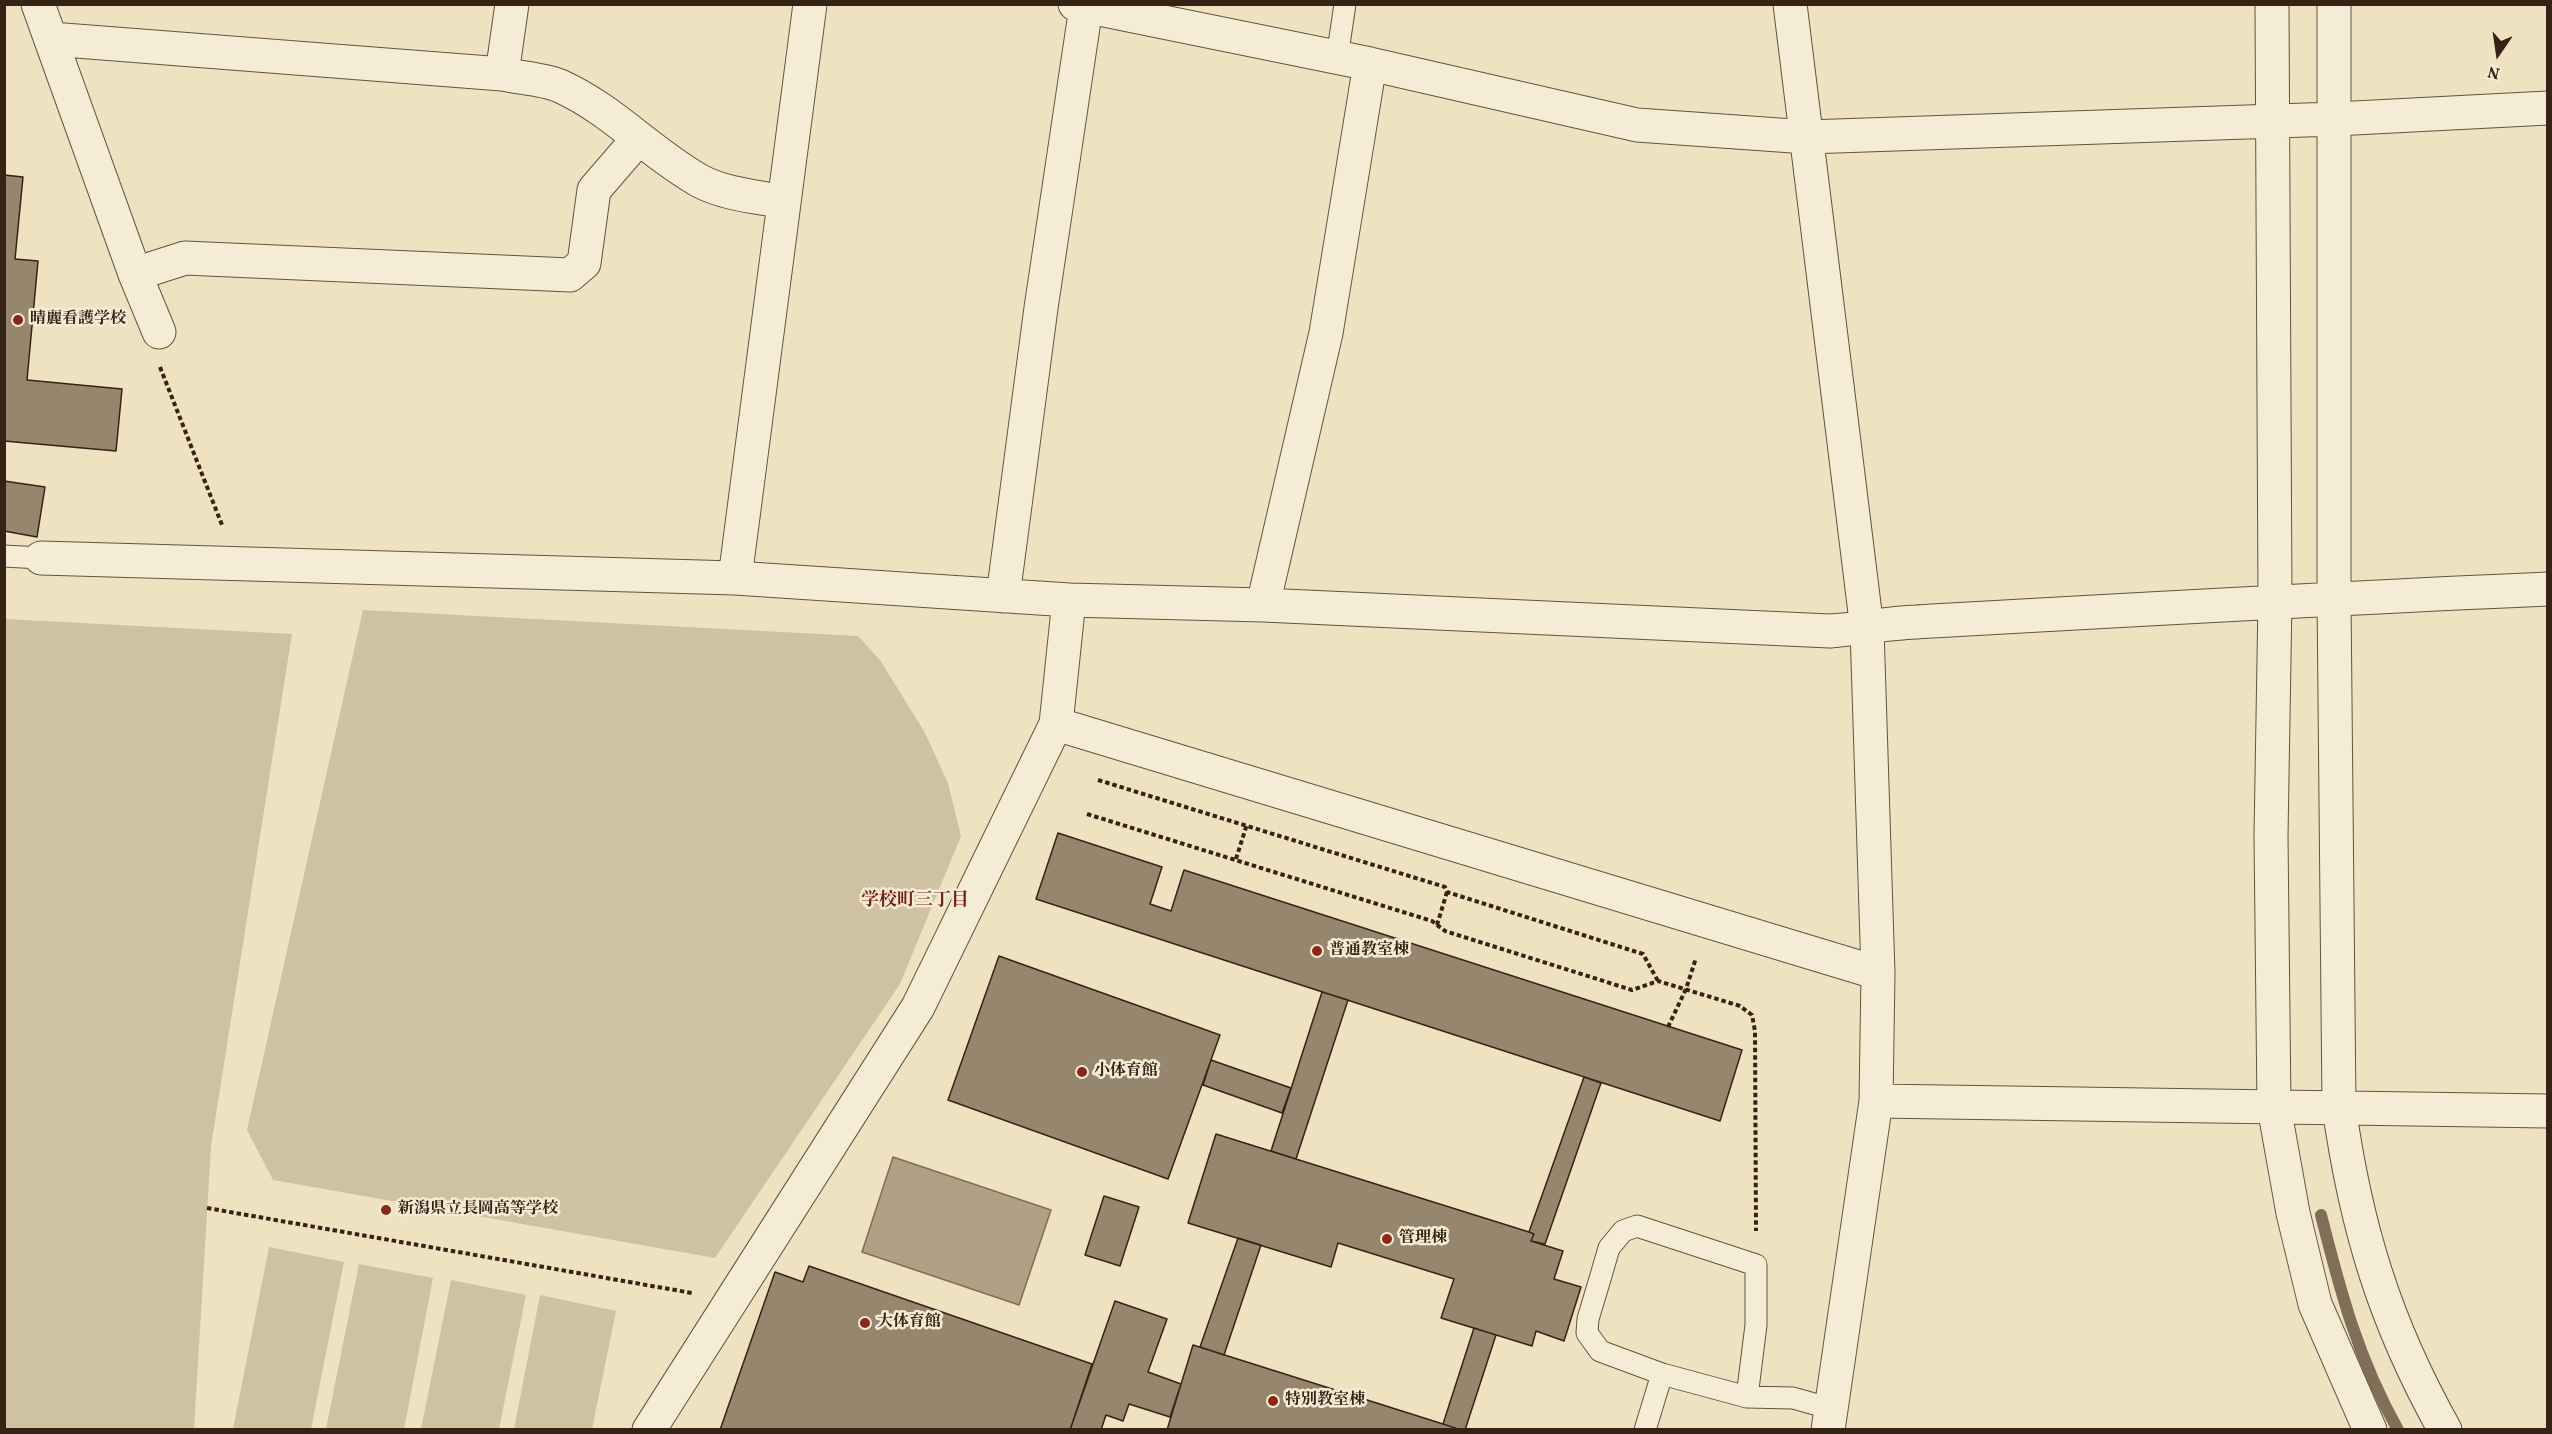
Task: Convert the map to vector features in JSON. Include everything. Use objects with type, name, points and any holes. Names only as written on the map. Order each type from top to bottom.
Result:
[{"type":"street","points":[[38,4],[135,274],[159,332]]},
{"type":"street","points":[[502,74],[512,4]]},
{"type":"street","points":[[735,578],[810,4]]},
{"type":"street","points":[[1790,4],[1867,629],[1878,973],[1876,1101],[1830,1419]]},
{"type":"street","points":[[2272,4],[2275,600],[2271,836],[2274,1107],[2293,1213],[2315,1304],[2370,1430]]},
{"type":"street","points":[[2334,4],[2334,598],[2339,1107],[2349,1177],[2366,1247],[2414,1374],[2445,1430]]},
{"type":"street","points":[[1004,596],[1082,5],[1370,64],[1636,125],[1807,137],[2335,119],[2547,108]]},
{"type":"street","points":[[51,39],[502,74],[558,85],[605,110],[638,139],[702,182],[746,195],[784,202]]},
{"type":"street","points":[[1263,605],[1326,333],[1370,64]]},
{"type":"street","points":[[135,274],[185,258],[570,275],[584,263],[594,190],[638,139]]},
{"type":"street","points":[[40,558],[735,578],[1069,600],[1263,605],[1830,631],[1867,629],[1912,622],[2046,616],[2275,600],[2547,589]]},
{"type":"street","points":[[649,1430],[918,1007],[1056,724],[1069,600]]},
{"type":"street","points":[[1056,724],[1878,973]]},
{"type":"street","points":[[1876,1101],[2547,1111]]},
{"type":"lane","points":[[1337,58],[1345,4]]},
{"type":"lane","points":[[4,556],[40,558]]},
{"type":"lane","points":[[1747,1397],[1756,1325],[1756,1265],[1637,1226],[1623,1231],[1610,1248],[1580,1316],[1587,1333],[1600,1351],[1662,1374],[1747,1397],[1793,1398],[1830,1419]]},
{"type":"lane","points":[[1645,1430],[1662,1374]]},
{"type":"path","points":[[159,332],[156,357],[223,528]]},
{"type":"path","points":[[1098,780],[1445,886],[1447,892],[1437,925]]},
{"type":"path","points":[[1088,814],[1437,925],[1445,931],[1632,990],[1658,981],[1740,1006],[1752,1015],[1755,1031],[1756,1265]]},
{"type":"path","points":[[1236,860],[1249,816]]},
{"type":"path","points":[[1447,892],[1643,954],[1658,981]]},
{"type":"path","points":[[1668,1026],[1686,989],[1696,956]]},
{"type":"path","points":[[207,1208],[731,1300]]},
{"type":"shaded area","points":[[363,610],[858,636],[880,660],[924,731],[948,783],[961,836],[900,984],[715,1258],[273,1180],[247,1130]]},
{"type":"shaded area","points":[[5,619],[292,634],[211,1146],[194,1429],[5,1429]]},
{"type":"shaded area","points":[[893,1157],[1051,1210],[1019,1305],[862,1252]]},
{"type":"shaded area","points":[[269,1247],[344,1262],[311,1429],[233,1429]]},
{"type":"shaded area","points":[[359,1264],[433,1278],[404,1429],[326,1429]]},
{"type":"shaded area","points":[[451,1280],[526,1295],[499,1429],[421,1429]]},
{"type":"shaded area","points":[[540,1295],[616,1311],[592,1429],[514,1429]]},
{"type":"building","name":"晴麗看護学校","points":[[4,175],[23,177],[15,259],[38,261],[27,380],[122,389],[116,451],[4,441]]},
{"type":"building","points":[[4,481],[45,487],[37,537],[4,531]]},
{"type":"building","name":"普通教室棟","points":[[1058,833],[1162,867],[1150,904],[1171,911],[1184,870],[1742,1050],[1720,1121],[1036,899]]},
{"type":"building","name":"小体育館","points":[[999,956],[1220,1035],[1168,1179],[948,1100]]},
{"type":"building","points":[[1322,992],[1348,1000],[1296,1159],[1271,1151]]},
{"type":"building","points":[[1211,1060],[1291,1088],[1282,1113],[1203,1085]]},
{"type":"building","points":[[1584,1077],[1601,1083],[1545,1244],[1531,1241],[1534,1234],[1529,1232]]},
{"type":"building","name":"管理棟","points":[[1216,1134],[1529,1232],[1534,1234],[1531,1241],[1563,1251],[1554,1279],[1581,1287],[1564,1341],[1536,1331],[1532,1346],[1441,1318],[1454,1279],[1338,1243],[1331,1267],[1188,1223]]},
{"type":"building","points":[[1104,1196],[1139,1207],[1120,1266],[1085,1255]]},
{"type":"building","points":[[1238,1238],[1261,1245],[1224,1355],[1200,1347]]},
{"type":"building","name":"大体育館","points":[[809,1266],[1092,1364],[1070,1430],[720,1430],[775,1272],[803,1282]]},
{"type":"building","points":[[1115,1301],[1167,1319],[1148,1372],[1181,1384],[1170,1417],[1129,1404],[1123,1421],[1106,1415],[1101,1430],[1070,1430]]},
{"type":"building","points":[[1474,1328],[1496,1335],[1465,1430],[1461,1430],[1443,1424]]},
{"type":"building","name":"特別教室棟","points":[[1193,1345],[1443,1424],[1461,1430],[1167,1430]]},
{"type":"waterway","points":[[2321,1215],[2361,1351],[2398,1430]]},
{"type":"place","name":"晴麗看護学校","points":[[18,320]]},
{"type":"place","name":"普通教室棟","points":[[1317,951]]},
{"type":"place","name":"小体育館","points":[[1082,1072]]},
{"type":"place","name":"新潟県立長岡高等学校","points":[[386,1210]]},
{"type":"place","name":"管理棟","points":[[1387,1239]]},
{"type":"place","name":"大体育館","points":[[865,1323]]},
{"type":"place","name":"特別教室棟","points":[[1273,1401]]},
{"type":"district","name":"学校町三丁目","points":[[915,902]]}]
